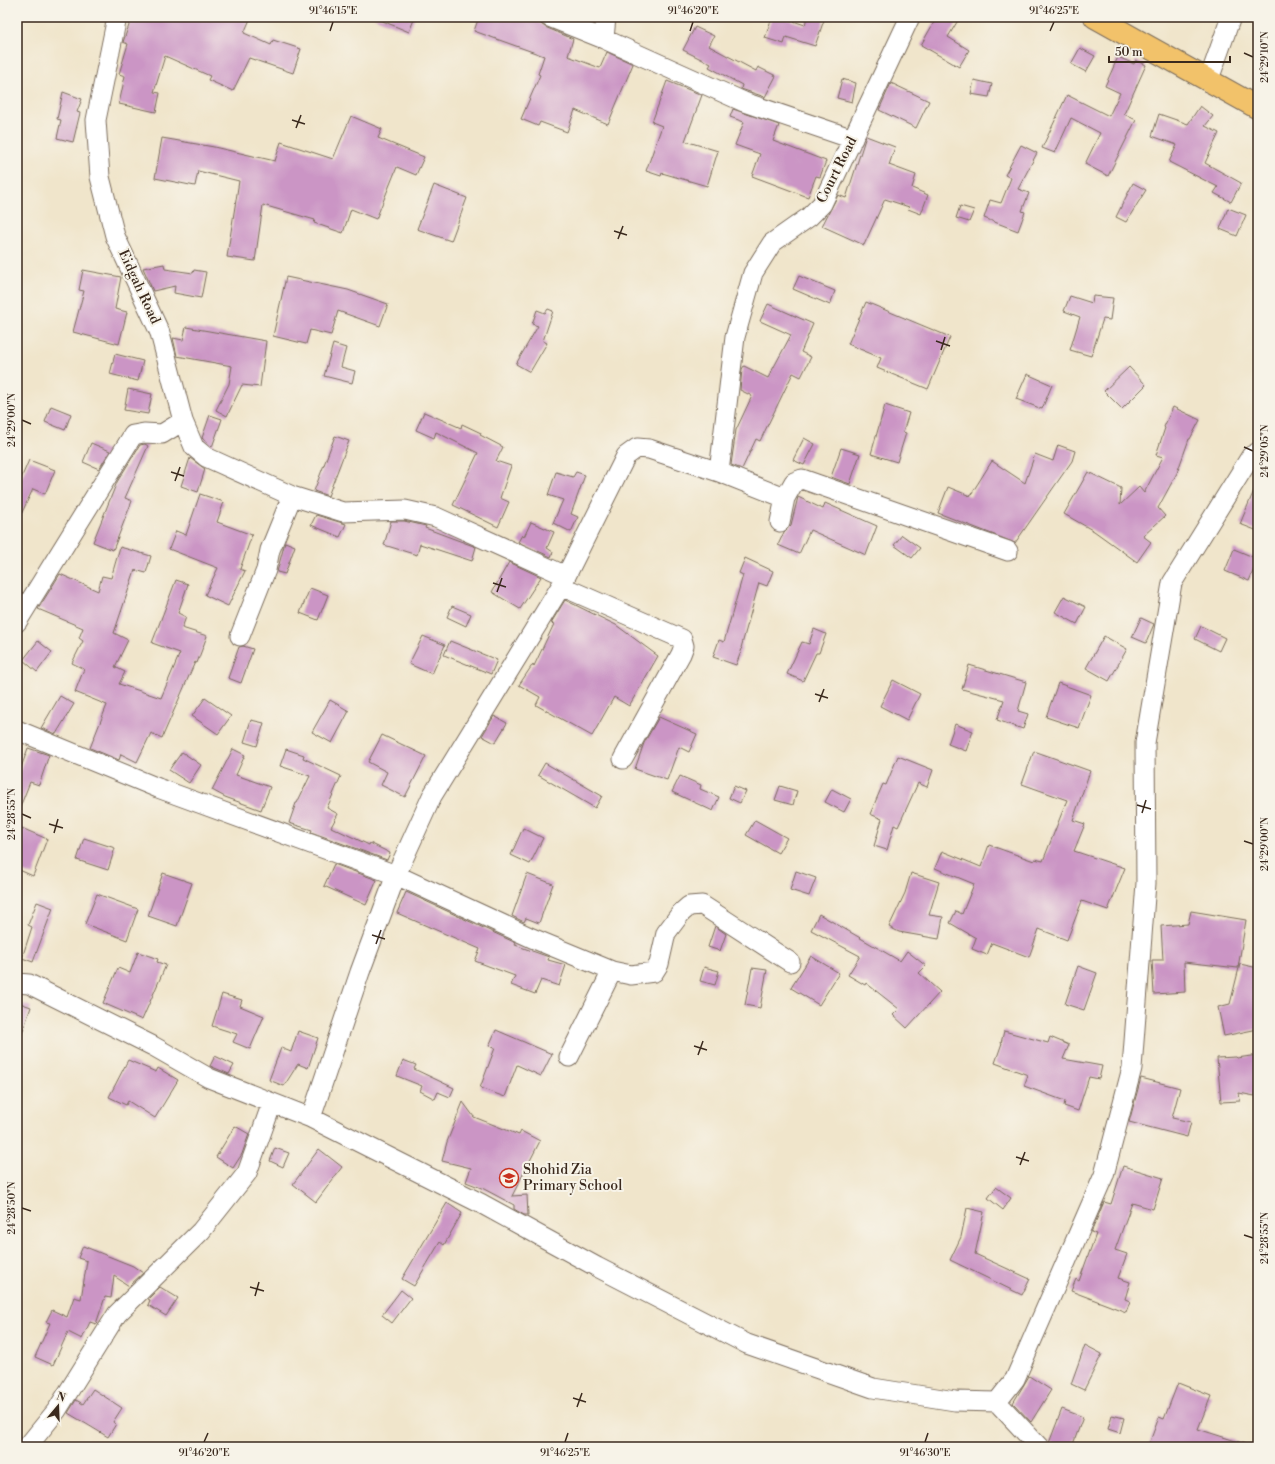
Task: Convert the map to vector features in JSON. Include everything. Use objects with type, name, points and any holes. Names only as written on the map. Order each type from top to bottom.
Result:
[{"type":"highway","points":[[1095,17],[1208,82],[1258,108]]},
{"type":"street","name":"Eidgah Road","points":[[118,17],[96,120],[100,177],[115,236],[160,333],[183,421],[194,447],[200,454],[292,496],[343,512],[406,510],[436,517],[682,639],[684,646],[681,654],[623,759]]},
{"type":"street","points":[[549,17],[604,39],[744,102],[853,139]]},
{"type":"street","points":[[604,39],[606,17]]},
{"type":"street","name":"Court Road","points":[[719,472],[735,337],[752,273],[772,243],[809,217],[822,204],[910,17]]},
{"type":"street","points":[[1208,82],[1231,17]]},
{"type":"street","points":[[17,622],[133,435],[162,434],[183,421]]},
{"type":"street","points":[[311,1118],[360,972],[396,875],[432,796],[564,581],[626,456],[636,448],[649,449],[719,472],[785,498]]},
{"type":"street","points":[[997,1402],[1015,1379],[1104,1175],[1132,1068],[1146,882],[1144,743],[1172,583],[1251,456],[1258,452]]},
{"type":"street","points":[[780,522],[785,498],[794,482],[802,479],[1008,551]]},
{"type":"street","points":[[240,636],[266,570],[270,550],[292,496]]},
{"type":"street","points":[[17,730],[158,788],[396,875],[532,938],[612,971],[631,975],[654,972],[659,964],[666,934],[681,913],[689,906],[702,905],[790,962]]},
{"type":"street","points":[[569,1057],[612,971]]},
{"type":"street","points":[[17,983],[29,984],[153,1046],[209,1078],[311,1118],[482,1204],[597,1267],[747,1344],[873,1388],[955,1401],[997,1402],[1038,1447]]},
{"type":"street","points":[[27,1447],[57,1410],[117,1314],[200,1232],[247,1173],[272,1103]]},
{"type":"building","points":[[132,17],[251,17],[244,33],[271,45],[273,40],[301,49],[293,73],[249,58],[233,91],[208,80],[210,76],[165,56],[154,92],[160,93],[156,112],[119,104],[125,76],[119,74],[128,44],[123,42]]},
{"type":"building","points":[[373,17],[415,17],[409,32]]},
{"type":"building","points":[[479,17],[523,17],[540,23],[545,27],[573,39],[568,56],[600,68],[607,52],[633,64],[608,124],[575,110],[567,132],[540,122],[538,126],[521,119],[540,75],[538,74],[544,56],[474,31]]},
{"type":"building","points":[[772,17],[781,17],[805,25],[807,17],[825,17],[815,46],[786,37],[784,44],[765,38]]},
{"type":"building","points":[[937,17],[960,17],[948,37],[969,50],[959,67],[921,45]]},
{"type":"building","points":[[695,27],[714,36],[709,46],[756,71],[758,67],[776,76],[765,97],[741,89],[742,85],[709,67],[711,64],[683,50]]},
{"type":"building","points":[[1080,48],[1095,56],[1086,72],[1071,64]]},
{"type":"building","points":[[1118,57],[1134,64],[1136,60],[1146,65],[1124,114],[1136,120],[1108,176],[1085,164],[1100,133],[1071,118],[1055,153],[1042,148],[1067,95],[1109,116],[1120,93],[1105,86]]},
{"type":"building","points":[[842,79],[856,83],[852,102],[837,98]]},
{"type":"building","points":[[974,80],[992,84],[989,97],[971,94]]},
{"type":"building","points":[[667,81],[702,95],[685,141],[718,151],[707,186],[662,173],[661,176],[646,171],[662,126],[652,122]]},
{"type":"building","points":[[891,83],[929,101],[916,128],[879,110]]},
{"type":"building","points":[[63,92],[82,99],[77,112],[80,113],[73,142],[57,138],[61,120],[57,119]]},
{"type":"building","points":[[1200,106],[1213,116],[1205,126],[1219,133],[1205,163],[1241,183],[1231,202],[1214,193],[1218,187],[1169,162],[1177,145],[1152,136],[1159,114],[1188,124]]},
{"type":"building","points":[[733,109],[779,125],[773,141],[826,161],[820,177],[816,176],[808,197],[752,176],[760,154],[735,145],[744,122],[730,117]]},
{"type":"building","points":[[351,116],[382,129],[378,138],[424,157],[416,175],[397,167],[376,219],[351,209],[343,233],[314,223],[315,220],[263,205],[255,261],[227,257],[239,181],[198,171],[195,186],[155,178],[162,138],[214,147],[275,161],[281,142],[333,159]]},
{"type":"building","points":[[866,136],[895,147],[889,165],[916,175],[912,188],[928,195],[921,214],[908,209],[909,207],[885,199],[864,245],[822,226],[838,195],[846,198]]},
{"type":"building","points":[[1021,145],[1037,153],[1018,189],[1029,193],[1022,211],[1025,212],[1018,231],[984,218],[990,200],[1001,203],[1011,178],[1005,175]]},
{"type":"building","points":[[1133,183],[1146,190],[1126,222],[1116,217]]},
{"type":"building","points":[[434,185],[467,198],[451,241],[417,229]]},
{"type":"building","points":[[960,206],[974,210],[969,222],[956,218]]},
{"type":"building","points":[[1228,208],[1246,215],[1237,236],[1220,229]]},
{"type":"building","points":[[164,264],[165,269],[193,273],[194,270],[206,272],[201,298],[174,293],[175,286],[153,291],[143,268]]},
{"type":"building","points":[[83,270],[121,277],[115,309],[127,312],[119,344],[73,332],[84,291],[79,290]]},
{"type":"building","points":[[799,276],[835,291],[830,305],[793,289]]},
{"type":"building","points":[[286,277],[348,290],[388,304],[380,326],[338,311],[331,335],[310,330],[306,344],[273,336]]},
{"type":"building","points":[[1070,296],[1092,303],[1093,296],[1113,298],[1110,320],[1103,319],[1091,356],[1070,350],[1080,317],[1064,311]]},
{"type":"building","points":[[866,302],[950,337],[928,389],[877,368],[881,358],[848,344]]},
{"type":"building","points":[[768,304],[813,324],[801,352],[811,357],[801,377],[793,373],[760,441],[756,439],[742,469],[731,465],[736,430],[752,396],[740,390],[742,369],[744,366],[768,378],[791,335],[760,321]]},
{"type":"building","points":[[548,309],[553,311],[543,341],[547,343],[530,372],[516,364],[538,326],[532,324],[537,310],[545,313]]},
{"type":"building","points":[[186,327],[266,341],[260,387],[242,385],[227,416],[216,410],[229,384],[232,366],[177,356],[173,338],[183,340]]},
{"type":"building","points":[[333,344],[346,348],[341,367],[355,371],[352,383],[324,376]]},
{"type":"building","points":[[115,354],[143,361],[138,381],[110,374]]},
{"type":"building","points":[[1129,367],[1146,385],[1122,409],[1104,391]]},
{"type":"building","points":[[1027,374],[1052,385],[1042,409],[1016,399]]},
{"type":"building","points":[[128,389],[152,394],[148,414],[124,410]]},
{"type":"building","points":[[885,405],[909,413],[903,432],[906,433],[897,462],[871,454]]},
{"type":"building","points":[[51,406],[71,414],[65,430],[45,422]]},
{"type":"building","points":[[1173,407],[1200,420],[1189,439],[1177,473],[1158,508],[1165,516],[1143,536],[1151,542],[1137,562],[1094,531],[1064,514],[1088,472],[1121,488],[1120,505],[1139,487],[1144,493],[1163,457],[1156,455],[1165,428],[1164,427]]},
{"type":"building","points":[[424,412],[461,428],[462,424],[481,433],[480,435],[503,447],[496,461],[511,466],[500,498],[509,502],[498,527],[453,505],[478,453],[436,432],[434,438],[416,430]]},
{"type":"building","points":[[210,415],[222,419],[212,447],[202,438]]},
{"type":"building","points":[[335,436],[349,441],[328,496],[314,491]]},
{"type":"building","points":[[804,438],[815,444],[804,465],[793,460]]},
{"type":"building","points":[[91,443],[110,451],[99,469],[83,462]]},
{"type":"building","points":[[145,444],[148,446],[125,498],[132,501],[113,550],[93,542],[117,482],[140,445]]},
{"type":"building","points":[[1058,445],[1075,451],[1072,461],[1015,543],[938,513],[948,487],[970,496],[992,461],[1025,483],[1035,454],[1053,461]]},
{"type":"building","points":[[841,448],[860,454],[850,484],[831,477]]},
{"type":"building","points":[[190,458],[205,469],[198,492],[181,486]]},
{"type":"building","points":[[29,460],[55,470],[45,494],[33,489],[17,523],[17,488]]},
{"type":"building","points":[[556,472],[573,477],[576,472],[585,475],[571,514],[578,517],[571,532],[553,523],[563,500],[548,495]]},
{"type":"building","points":[[1258,481],[1258,531],[1240,524]]},
{"type":"building","points":[[200,494],[224,502],[217,522],[252,535],[240,569],[245,571],[228,606],[205,595],[218,568],[169,549],[176,531],[186,535]]},
{"type":"building","points":[[798,497],[823,509],[825,503],[877,526],[866,555],[810,530],[799,554],[778,545],[784,532],[791,525]]},
{"type":"building","points":[[316,515],[346,524],[340,537],[311,525]]},
{"type":"building","points":[[391,521],[404,521],[426,526],[425,528],[476,547],[472,561],[420,544],[417,555],[384,545]]},
{"type":"building","points":[[531,522],[554,532],[547,548],[553,552],[551,557],[518,542],[522,535],[524,537]]},
{"type":"building","points":[[902,535],[920,548],[912,558],[894,545]]},
{"type":"building","points":[[285,542],[295,546],[285,574],[277,572]]},
{"type":"building","points":[[120,547],[151,556],[146,573],[135,570],[114,633],[128,640],[115,667],[125,672],[119,684],[161,698],[180,653],[152,643],[176,580],[188,584],[178,613],[186,617],[182,628],[207,636],[197,663],[195,662],[162,738],[151,733],[137,762],[121,754],[119,760],[90,748],[107,705],[75,692],[84,669],[72,663],[83,641],[79,638],[83,628],[38,609],[60,574],[98,591],[102,576],[111,578]]},
{"type":"building","points":[[1234,549],[1258,559],[1249,581],[1225,571]]},
{"type":"building","points":[[745,558],[773,571],[767,586],[759,583],[741,648],[742,649],[736,665],[713,657],[719,640],[724,642],[743,575],[739,573]]},
{"type":"building","points":[[509,562],[541,577],[520,609],[492,592]]},
{"type":"building","points":[[310,588],[328,595],[318,620],[300,613]]},
{"type":"building","points":[[1064,596],[1086,607],[1077,624],[1055,612]]},
{"type":"building","points":[[565,600],[616,625],[658,656],[629,706],[614,697],[592,736],[536,705],[540,697],[519,685],[533,664],[534,666],[554,624],[551,623]]},
{"type":"building","points":[[452,606],[471,614],[466,626],[447,617]]},
{"type":"building","points":[[1141,618],[1154,624],[1146,643],[1132,637]]},
{"type":"building","points":[[1201,626],[1225,638],[1219,651],[1195,639]]},
{"type":"building","points":[[814,629],[826,634],[819,653],[816,653],[803,681],[787,674],[802,642],[809,644]]},
{"type":"building","points":[[423,636],[445,645],[432,674],[409,664]]},
{"type":"building","points":[[1104,636],[1127,649],[1109,681],[1086,668]]},
{"type":"building","points":[[38,641],[52,652],[37,672],[23,660]]},
{"type":"building","points":[[450,641],[497,660],[491,674],[444,655]]},
{"type":"building","points":[[243,646],[253,649],[241,683],[228,678],[239,647]]},
{"type":"building","points":[[969,665],[1026,682],[1018,711],[1028,714],[1023,729],[997,720],[1004,700],[962,689]]},
{"type":"building","points":[[893,680],[920,694],[907,720],[880,706]]},
{"type":"building","points":[[1058,683],[1091,695],[1079,728],[1046,717]]},
{"type":"building","points":[[60,696],[74,704],[56,734],[41,728]]},
{"type":"building","points":[[205,698],[231,716],[218,734],[192,716]]},
{"type":"building","points":[[330,700],[349,711],[332,743],[312,732]]},
{"type":"building","points":[[494,716],[507,723],[495,743],[482,736]]},
{"type":"building","points":[[659,717],[697,734],[689,752],[679,747],[667,780],[635,769],[644,743]]},
{"type":"building","points":[[251,720],[264,723],[257,746],[244,742]]},
{"type":"building","points":[[955,724],[973,731],[966,751],[948,744]]},
{"type":"building","points":[[382,735],[426,756],[405,797],[381,785],[387,772],[368,762]]},
{"type":"building","points":[[28,748],[49,755],[39,785],[30,782],[18,812],[17,779]]},
{"type":"building","points":[[233,749],[245,755],[236,775],[270,787],[261,810],[225,797],[212,790]]},
{"type":"building","points":[[286,749],[304,755],[303,758],[341,776],[327,808],[338,814],[331,827],[390,853],[387,860],[311,832],[312,830],[289,823],[296,803],[310,776],[280,766]]},
{"type":"building","points":[[1034,751],[1090,771],[1073,820],[1085,824],[1074,851],[1125,868],[1108,910],[1082,901],[1067,940],[1039,929],[1029,957],[992,943],[987,955],[972,949],[976,938],[950,923],[956,911],[962,914],[974,884],[935,868],[942,851],[981,867],[989,845],[1034,861],[1035,859],[1043,861],[1067,800],[1022,784]]},
{"type":"building","points":[[182,752],[201,765],[189,783],[169,770]]},
{"type":"building","points":[[898,756],[933,770],[927,787],[918,783],[898,827],[894,825],[887,850],[874,846],[882,819],[870,814],[883,784],[886,785]]},
{"type":"building","points":[[545,763],[602,796],[595,808],[538,775]]},
{"type":"building","points":[[680,776],[701,785],[700,789],[719,797],[713,811],[672,792]]},
{"type":"building","points":[[734,786],[746,791],[740,803],[729,798]]},
{"type":"building","points":[[780,786],[797,791],[793,805],[775,800]]},
{"type":"building","points":[[832,789],[851,799],[844,812],[825,802]]},
{"type":"building","points":[[755,820],[787,838],[778,853],[746,835]]},
{"type":"building","points":[[17,826],[47,839],[33,876],[17,869]]},
{"type":"building","points":[[523,828],[543,838],[530,864],[511,855]]},
{"type":"building","points":[[84,838],[115,848],[108,870],[77,860]]},
{"type":"building","points":[[334,864],[377,880],[366,905],[324,886]]},
{"type":"building","points":[[796,871],[816,878],[809,896],[790,890]]},
{"type":"building","points":[[163,873],[192,883],[177,926],[148,916]]},
{"type":"building","points":[[911,873],[939,882],[929,915],[943,917],[939,939],[899,932],[889,927],[905,893]]},
{"type":"building","points":[[527,874],[553,884],[539,923],[526,918],[524,922],[512,916]]},
{"type":"building","points":[[406,892],[516,943],[515,945],[549,957],[548,960],[566,965],[559,986],[541,980],[535,994],[511,985],[515,976],[475,961],[480,949],[397,913]]},
{"type":"building","points":[[97,894],[138,909],[127,940],[85,924]]},
{"type":"building","points":[[37,902],[53,908],[33,962],[22,958],[32,927],[28,925]]},
{"type":"building","points":[[1191,911],[1246,920],[1238,968],[1184,962],[1185,992],[1154,994],[1152,960],[1163,960],[1161,926],[1188,924]]},
{"type":"building","points":[[819,914],[900,961],[907,951],[926,966],[919,973],[940,992],[907,1028],[893,1015],[899,1009],[866,983],[865,985],[848,975],[860,956],[811,930]]},
{"type":"building","points":[[715,926],[726,934],[720,951],[708,947]]},
{"type":"building","points":[[138,952],[158,959],[157,962],[166,965],[142,1020],[103,1003],[118,968],[130,973]]},
{"type":"building","points":[[811,956],[839,973],[819,1005],[791,988]]},
{"type":"building","points":[[1240,964],[1258,968],[1258,1029],[1224,1036],[1218,1007],[1230,1004]]},
{"type":"building","points":[[1078,966],[1097,973],[1084,1010],[1065,1004]]},
{"type":"building","points":[[704,967],[719,971],[715,985],[700,981]]},
{"type":"building","points":[[752,968],[767,970],[760,1008],[745,1005]]},
{"type":"building","points":[[222,994],[242,1000],[240,1006],[264,1016],[250,1049],[233,1042],[237,1034],[212,1026]]},
{"type":"building","points":[[17,1002],[31,1007],[19,1042],[17,1041]]},
{"type":"building","points":[[496,1030],[552,1054],[541,1076],[517,1065],[505,1097],[480,1088],[495,1048],[489,1046]]},
{"type":"building","points":[[298,1031],[318,1038],[308,1068],[298,1064],[284,1086],[269,1080],[281,1048],[291,1052]]},
{"type":"building","points":[[1004,1031],[1048,1043],[1050,1037],[1069,1045],[1063,1059],[1102,1066],[1099,1079],[1089,1077],[1078,1111],[1064,1106],[1065,1101],[1024,1086],[1028,1075],[995,1063],[1002,1043]]},
{"type":"building","points":[[1258,1055],[1258,1081],[1255,1096],[1239,1093],[1240,1101],[1221,1102],[1217,1058],[1237,1058]]},
{"type":"building","points":[[215,1056],[234,1065],[229,1074],[210,1066]]},
{"type":"building","points":[[128,1060],[156,1072],[158,1068],[178,1080],[155,1118],[128,1101],[126,1105],[109,1097]]},
{"type":"building","points":[[403,1060],[416,1065],[414,1069],[454,1088],[450,1097],[438,1092],[435,1099],[420,1091],[422,1086],[397,1076]]},
{"type":"building","points":[[1141,1078],[1180,1088],[1172,1118],[1191,1122],[1187,1137],[1129,1122]]},
{"type":"building","points":[[463,1102],[474,1117],[519,1135],[521,1131],[540,1141],[512,1196],[527,1195],[528,1215],[524,1215],[514,1209],[514,1205],[484,1189],[466,1182],[471,1168],[442,1161],[447,1142]]},
{"type":"building","points":[[235,1126],[249,1134],[242,1154],[233,1168],[216,1157]]},
{"type":"building","points":[[275,1148],[289,1153],[283,1167],[270,1161]]},
{"type":"building","points":[[319,1149],[342,1167],[316,1202],[293,1184]]},
{"type":"building","points":[[1123,1166],[1163,1178],[1153,1209],[1132,1203],[1115,1250],[1127,1254],[1118,1278],[1130,1282],[1125,1299],[1130,1301],[1126,1312],[1071,1291],[1076,1279],[1079,1281],[1096,1234],[1091,1232],[1104,1202],[1111,1204]]},
{"type":"building","points":[[996,1187],[1011,1198],[1003,1210],[988,1198]]},
{"type":"building","points":[[447,1203],[462,1213],[444,1245],[440,1242],[414,1286],[402,1279]]},
{"type":"building","points":[[967,1208],[984,1212],[975,1254],[1030,1279],[1022,1295],[950,1260],[961,1237]]},
{"type":"building","points":[[83,1246],[133,1266],[143,1273],[129,1286],[114,1276],[111,1298],[105,1297],[96,1324],[90,1322],[82,1339],[68,1332],[53,1365],[35,1357],[50,1323],[46,1322],[52,1310],[67,1317],[74,1297],[81,1299],[87,1261],[78,1258]]},
{"type":"building","points":[[160,1287],[178,1298],[166,1316],[148,1305],[150,1300],[148,1299]]},
{"type":"building","points":[[401,1290],[411,1298],[392,1323],[382,1315]]},
{"type":"building","points":[[1085,1345],[1102,1354],[1084,1390],[1071,1384]]},
{"type":"building","points":[[1029,1376],[1051,1390],[1031,1422],[1013,1403]]},
{"type":"building","points":[[1178,1383],[1211,1396],[1198,1429],[1245,1444],[1245,1447],[1148,1447],[1159,1417],[1164,1419]]},
{"type":"building","points":[[93,1389],[122,1408],[113,1422],[116,1424],[108,1437],[68,1413],[76,1400],[83,1404]]},
{"type":"building","points":[[1062,1409],[1083,1417],[1072,1447],[1060,1447],[1049,1443]]},
{"type":"building","points":[[1112,1415],[1124,1418],[1120,1433],[1108,1429]]},
{"type":"place","name":"Shohid Zia Primary School","points":[[509,1178]]}]
